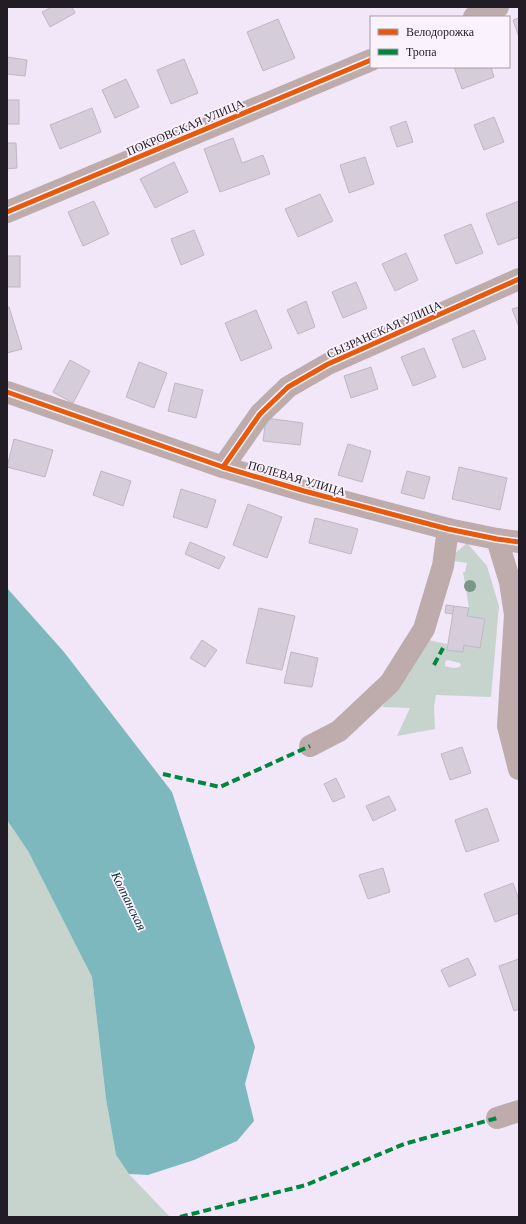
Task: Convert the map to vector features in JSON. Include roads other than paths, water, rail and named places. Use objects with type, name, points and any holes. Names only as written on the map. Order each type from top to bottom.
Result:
[{"type":"street","points":[[476,16],[498,7]]},
{"type":"street","name":"ПОКРОВСКАЯ УЛИЦА","points":[[7,212],[370,60]]},
{"type":"street","name":"СЫЗРАНСКАЯ УЛИЦА","points":[[223,467],[260,414],[288,387],[328,364],[519,279]]},
{"type":"street","name":"ПОЛЕВАЯ УЛИЦА","points":[[7,392],[223,467],[304,491],[448,529],[519,542]]},
{"type":"street","points":[[310,746],[339,731],[390,683],[424,629],[443,566],[447,562],[448,529]]},
{"type":"street","points":[[497,539],[510,582],[515,615],[508,726],[519,769]]},
{"type":"street","points":[[497,1118],[519,1110]]},
{"type":"water","name":"Колпанская","points":[[7,588],[64,652],[172,792],[255,1047],[245,1084],[254,1121],[237,1141],[194,1160],[148,1175],[129,1174],[116,1155],[106,1099],[92,977],[28,851],[7,820]]}]
